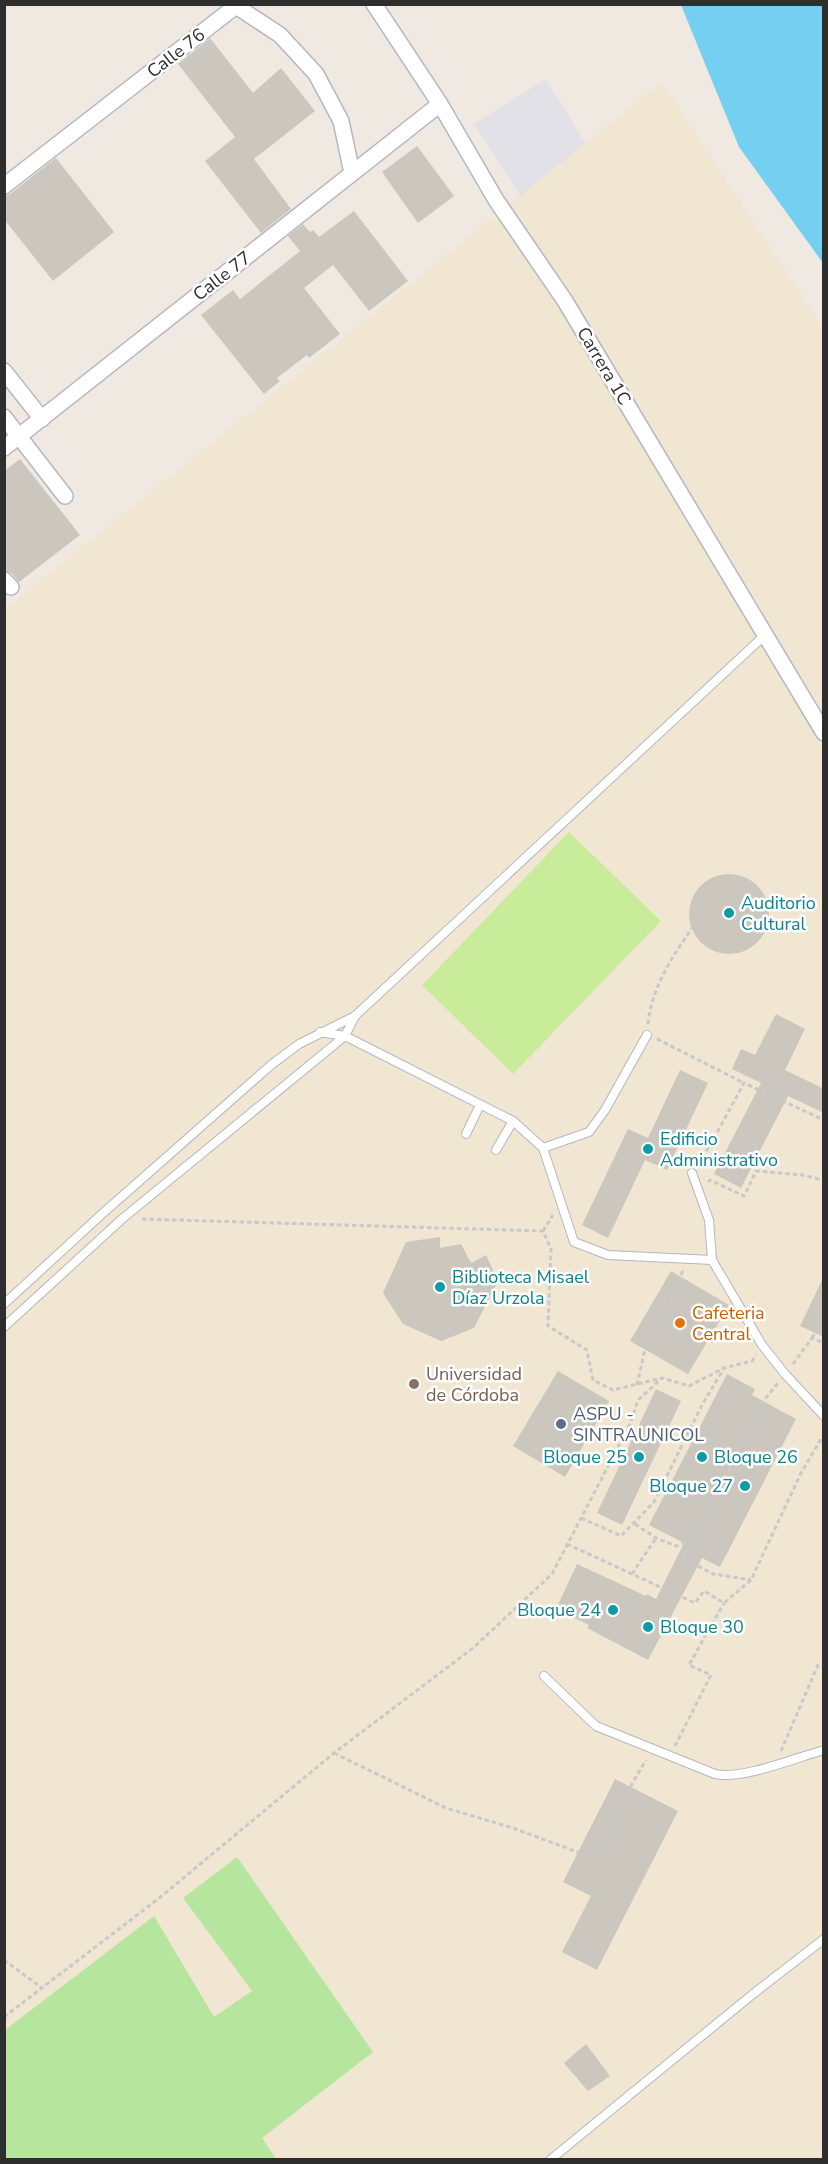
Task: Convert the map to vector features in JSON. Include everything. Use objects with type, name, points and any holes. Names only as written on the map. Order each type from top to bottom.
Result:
[{"type":"street","name":"Carrera 1C","points":[[374,4],[440,104],[496,200],[565,301],[824,733]]},
{"type":"street","name":"Calle 76","points":[[4,186],[236,6],[280,35],[316,74],[340,121],[352,173]]},
{"type":"street","name":"Calle 77","points":[[4,448],[440,104]]},
{"type":"street","points":[[4,370],[42,419]]},
{"type":"street","points":[[4,417],[65,496]]},
{"type":"lane","points":[[4,1304],[271,1065],[319,1032],[355,1016],[765,635]]},
{"type":"lane","points":[[4,1327],[122,1219],[345,1036],[355,1016]]},
{"type":"lane","points":[[319,1032],[345,1036],[513,1121],[543,1148],[574,1242],[608,1255],[712,1260]]},
{"type":"lane","points":[[543,1148],[589,1132],[605,1110],[647,1035]]},
{"type":"lane","points":[[466,1134],[480,1105]]},
{"type":"lane","points":[[496,1150],[513,1121]]},
{"type":"lane","points":[[692,1173],[709,1220],[712,1260],[762,1345],[824,1416]]},
{"type":"lane","points":[[544,1676],[596,1726],[715,1774],[727,1776],[749,1772],[824,1750]]},
{"type":"lane","points":[[550,2160],[753,1994],[824,1940]]},
{"type":"path","points":[[692,928],[666,970],[649,1014],[647,1035],[824,1120]]},
{"type":"path","points":[[692,1173],[744,1083]]},
{"type":"path","points":[[700,1193],[710,1180],[744,1196],[756,1171],[802,1175],[824,1180]]},
{"type":"path","points":[[122,1219],[543,1231],[551,1249],[548,1326],[587,1350],[593,1380],[613,1390],[662,1378],[689,1386],[724,1368],[752,1361],[762,1345]]},
{"type":"path","points":[[637,1385],[647,1340],[668,1309],[687,1260]]},
{"type":"path","points":[[751,1580],[713,1574],[684,1558],[765,1399],[812,1338],[824,1315]]},
{"type":"path","points":[[812,1338],[824,1343]]},
{"type":"path","points":[[581,1518],[621,1536],[635,1524],[654,1502],[702,1405],[724,1368]]},
{"type":"path","points":[[4,2017],[158,1899],[334,1752],[473,1648],[552,1574],[630,1424],[638,1400],[662,1378]]},
{"type":"path","points":[[670,1756],[711,1675],[689,1665],[724,1603],[751,1580],[801,1473],[824,1434]]},
{"type":"path","points":[[635,1524],[656,1538],[676,1546],[694,1539]]},
{"type":"path","points":[[632,1574],[656,1538]]},
{"type":"path","points":[[567,1544],[695,1603],[704,1591],[724,1603]]},
{"type":"path","points":[[775,1764],[818,1665],[824,1667]]},
{"type":"path","points":[[334,1752],[446,1808],[513,1828],[583,1854],[598,1855],[633,1782],[653,1749]]},
{"type":"path","points":[[4,1960],[42,1988]]},
{"type":"shaded area","points":[[546,79],[634,222],[568,269],[474,124]]},
{"type":"shaded area","name":"Universidad de Córdoba","points":[[662,82],[823,328],[823,2159],[5,2160],[5,609]]},
{"type":"green space","points":[[569,832],[661,921],[513,1074],[422,985]]},
{"type":"green space","points":[[237,1857],[373,2052],[262,2138],[276,2159],[5,2159],[5,2030],[154,1916],[214,2017],[252,1991],[183,1898]]},
{"type":"water","points":[[681,5],[823,5],[823,263],[739,147]]},
{"type":"building","points":[[210,38],[253,93],[281,68],[315,111],[254,159],[291,209],[261,233],[205,161],[235,137],[178,64]]},
{"type":"building","points":[[417,146],[454,196],[418,223],[382,172]]},
{"type":"building","points":[[56,158],[114,232],[53,281],[4,219],[4,196],[10,194]]},
{"type":"building","points":[[354,211],[408,281],[369,311],[333,265],[304,288],[340,334],[309,358],[307,355],[277,378],[280,381],[264,394],[201,315],[233,290],[240,299],[300,251],[288,236],[303,224],[319,237]]},
{"type":"building","points":[[20,459],[80,535],[19,582],[11,573],[4,571],[4,471]]},
{"type":"building","name":"Auditorio Cultural","points":[[729,874],[744,877],[757,886],[766,899],[769,914],[766,929],[757,942],[744,951],[729,954],[714,951],[701,942],[692,929],[689,914],[692,899],[701,886],[714,877]]},
{"type":"building","points":[[776,1014],[805,1029],[785,1070],[824,1089],[824,1113],[788,1096],[741,1188],[714,1174],[761,1083],[732,1069],[741,1049],[755,1055]]},
{"type":"building","name":"Edificio Administrativo","points":[[680,1070],[708,1083],[667,1170],[645,1160],[608,1238],[582,1225],[628,1129],[648,1138]]},
{"type":"building","name":"Biblioteca Misael Díaz Urzola","points":[[440,1237],[440,1248],[461,1244],[471,1263],[486,1255],[498,1281],[474,1328],[441,1341],[403,1324],[383,1293],[406,1242]]},
{"type":"building","name":"Cafeteria Central","points":[[671,1271],[729,1305],[688,1374],[630,1341]]},
{"type":"building","points":[[824,1276],[824,1337],[800,1326]]},
{"type":"building","name":"ASPU - SINTRAUNICOL","points":[[558,1371],[609,1401],[565,1477],[513,1446]]},
{"type":"building","points":[[727,1374],[755,1389],[752,1395],[796,1419],[720,1567],[702,1558],[648,1660],[587,1628],[589,1625],[556,1609],[577,1564],[656,1599],[684,1543],[649,1525]]},
{"type":"building","name":"Bloque 25","points":[[656,1389],[681,1401],[622,1525],[597,1513]]},
{"type":"building","points":[[615,1779],[678,1811],[597,1970],[562,1952],[591,1896],[563,1882]]},
{"type":"building","points":[[586,2044],[610,2076],[588,2091],[564,2063]]},
{"type":"place","name":"Auditorio Cultural","points":[[729,913]]},
{"type":"place","name":"Edificio Administrativo","points":[[648,1149]]},
{"type":"place","name":"Biblioteca Misael Díaz Urzola","points":[[440,1287]]},
{"type":"place","name":"Cafeteria Central","points":[[680,1323]]},
{"type":"place","name":"Universidad de Córdoba","points":[[414,1384]]},
{"type":"place","name":"ASPU - SINTRAUNICOL","points":[[561,1424]]},
{"type":"place","name":"Bloque 25","points":[[639,1457]]},
{"type":"place","name":"Bloque 26","points":[[702,1457]]},
{"type":"place","name":"Bloque 27","points":[[745,1486]]},
{"type":"place","name":"Bloque 24","points":[[613,1610]]},
{"type":"place","name":"Bloque 30","points":[[648,1627]]}]
